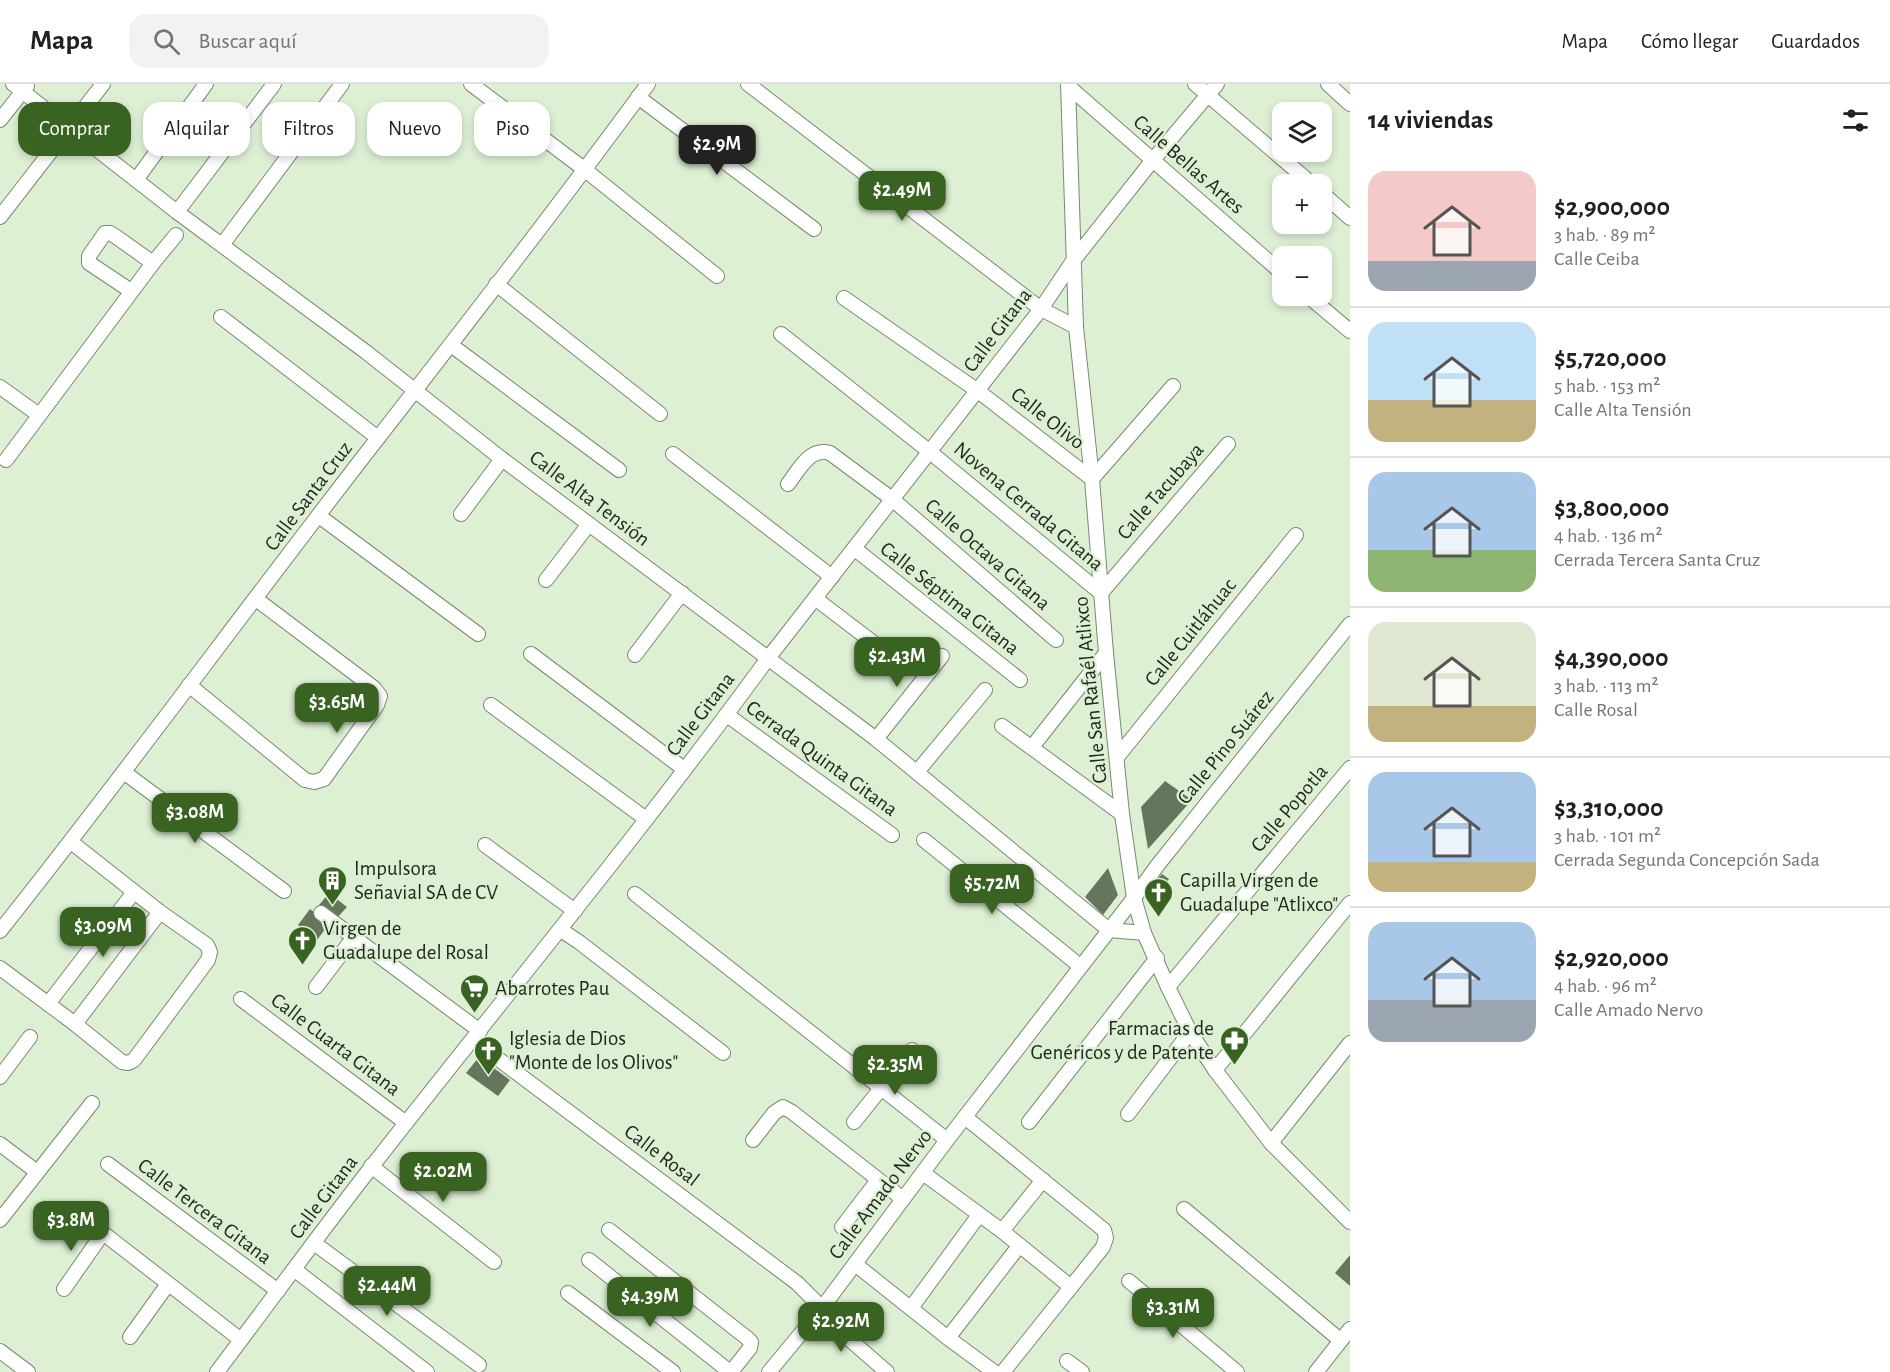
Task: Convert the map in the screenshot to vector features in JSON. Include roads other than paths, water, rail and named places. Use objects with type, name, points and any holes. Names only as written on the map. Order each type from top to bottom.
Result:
[{"type":"street","points":[[90,102],[103,84]]},
{"type":"street","points":[[136,180],[206,84]]},
{"type":"street","points":[[177,212],[274,84]]},
{"type":"street","points":[[222,245],[342,84]]},
{"type":"street","points":[[471,84],[584,169],[717,276]]},
{"type":"street","name":"Calle Santa Cruz","points":[[0,931],[125,773],[189,685],[451,345],[648,84]]},
{"type":"street","points":[[748,84],[1041,309],[1076,327]]},
{"type":"street","points":[[1195,84],[1213,89],[1302,174]]},
{"type":"street","points":[[1328,84],[1350,104]]},
{"type":"street","name":"Calle Bellas Artes","points":[[1068,85],[1272,264]]},
{"type":"street","name":"Calle San Rafaél Atlixco","points":[[1068,85],[1076,327],[1122,814],[1134,898],[1144,933],[1168,987],[1190,1032],[1215,1070],[1271,1143],[1347,1214]]},
{"type":"street","points":[[0,120],[22,86]]},
{"type":"street","name":"Calle Alta Tensión","points":[[22,86],[40,102]]},
{"type":"street","name":"Calle Gitana","points":[[218,1372],[371,1166],[561,930],[769,657],[1041,309],[1073,261],[1152,161],[1213,89]]},
{"type":"street","points":[[639,97],[814,229]]},
{"type":"street","points":[[0,217],[49,156]]},
{"type":"street","name":"Calle Alta Tensión","points":[[105,156],[366,352],[502,459],[876,739],[1109,930]]},
{"type":"street","points":[[1332,202],[1350,218]]},
{"type":"street","points":[[131,291],[89,263],[89,256],[105,233],[115,236],[153,263]]},
{"type":"street","points":[[6,460],[131,291],[176,235]]},
{"type":"street","points":[[496,284],[660,414]]},
{"type":"street","name":"Calle Olivo","points":[[844,298],[978,391],[1092,479]]},
{"type":"street","points":[[1320,306],[1350,332]]},
{"type":"street","points":[[221,317],[378,438]]},
{"type":"street","name":"Novena Cerrada Gitana","points":[[781,334],[930,452],[1101,593]]},
{"type":"street","points":[[451,345],[619,470]]},
{"type":"street","points":[[1092,479],[1173,386]]},
{"type":"street","points":[[0,387],[39,415]]},
{"type":"street","name":"Calle Tacubaya","points":[[1101,593],[1228,444]]},
{"type":"street","name":"Calle Octava Gitana","points":[[788,484],[812,454],[821,450],[830,453],[892,499],[1056,640]]},
{"type":"street","points":[[673,454],[832,576]]},
{"type":"street","points":[[461,514],[502,459]]},
{"type":"street","points":[[319,516],[478,634]]},
{"type":"street","points":[[546,580],[590,524]]},
{"type":"street","name":"Calle Cuitláhuac","points":[[1118,756],[1296,535]]},
{"type":"street","name":"Calle Séptima Gitana","points":[[855,549],[1020,680]]},
{"type":"street","points":[[635,655],[682,593]]},
{"type":"street","points":[[816,598],[896,660]]},
{"type":"street","points":[[189,685],[305,780],[314,783],[324,779],[377,705],[380,696],[374,688],[256,599]]},
{"type":"street","name":"Calle Pino Suárez","points":[[1134,898],[1156,866],[1350,624]]},
{"type":"street","points":[[1032,747],[1106,653]]},
{"type":"street","points":[[531,654],[684,770]]},
{"type":"street","points":[[876,739],[942,656]]},
{"type":"street","points":[[917,772],[985,690]]},
{"type":"street","points":[[491,705],[646,819]]},
{"type":"street","name":"Cerrada Quinta Gitana","points":[[727,715],[892,835]]},
{"type":"street","points":[[1002,726],[1122,814]]},
{"type":"street","name":"Calle Popotla","points":[[1168,987],[1350,768]]},
{"type":"street","points":[[125,773],[284,891]]},
{"type":"street","points":[[924,840],[1080,966]]},
{"type":"street","points":[[0,968],[122,1062],[128,1063],[134,1060],[208,960],[210,951],[207,945],[160,912],[71,842]]},
{"type":"street","points":[[485,845],[575,911]]},
{"type":"street","points":[[48,1004],[134,892]]},
{"type":"street","points":[[635,894],[947,1140]]},
{"type":"street","name":"Calle Amado Nervo","points":[[768,1372],[822,1308],[947,1140],[1134,898]]},
{"type":"street","points":[[1215,1070],[1350,903]]},
{"type":"street","points":[[75,1024],[160,912]]},
{"type":"street","name":"Calle Rosal","points":[[321,913],[797,1283],[822,1308],[841,1332],[887,1372]]},
{"type":"street","points":[[561,930],[723,1053]]},
{"type":"street","points":[[1109,930],[1144,933]]},
{"type":"street","points":[[315,987],[354,937]]},
{"type":"street","points":[[1029,1122],[1157,958]]},
{"type":"street","name":"Calle Cuarta Gitana","points":[[241,999],[406,1123]]},
{"type":"street","points":[[1128,1114],[1190,1032]]},
{"type":"street","points":[[0,1077],[30,1037]]},
{"type":"street","points":[[1271,1143],[1350,1044]]},
{"type":"street","points":[[854,1122],[912,1050]]},
{"type":"street","points":[[0,1220],[92,1103]]},
{"type":"street","points":[[753,1140],[774,1113],[783,1107],[903,1199]]},
{"type":"street","points":[[965,1118],[1104,1230],[1106,1238],[1103,1247],[1003,1372]]},
{"type":"street","points":[[0,1144],[37,1172]]},
{"type":"street","name":"Calle Tercera Gitana","points":[[108,1164],[278,1291]]},
{"type":"street","points":[[371,1166],[494,1262]]},
{"type":"street","points":[[923,1173],[1002,1231],[1071,1287]]},
{"type":"street","points":[[842,1227],[878,1180]]},
{"type":"street","points":[[1002,1231],[1043,1180]]},
{"type":"street","points":[[1184,1209],[1340,1340]]},
{"type":"street","points":[[911,1308],[979,1215]]},
{"type":"street","points":[[589,1260],[730,1372],[750,1348],[751,1342],[747,1338],[609,1230]]},
{"type":"street","points":[[64,1289],[103,1233],[241,1340]]},
{"type":"street","points":[[314,1243],[479,1365]]},
{"type":"street","points":[[948,1338],[1019,1246]]},
{"type":"street","points":[[855,1263],[994,1372]]},
{"type":"street","name":"Calle Tercera Gitana","points":[[295,1270],[427,1372]]},
{"type":"street","points":[[1129,1281],[1237,1372]]},
{"type":"street","points":[[130,1337],[168,1284]]},
{"type":"street","points":[[568,1293],[673,1372]]},
{"type":"street","points":[[1316,1372],[1350,1329]]},
{"type":"street","points":[[0,1351],[28,1372]]},
{"type":"street","points":[[1067,1361],[1082,1372]]},
{"type":"place","name":"Impulsora Señavial SA de CV","points":[[333,906]]},
{"type":"place","name":"Capilla Virgen de Guadalupe \"Atlixco\"","points":[[1159,918]]},
{"type":"place","name":"Virgen de Guadalupe del Rosal","points":[[302,966]]},
{"type":"place","name":"Abarrotes Pau","points":[[474,1014]]},
{"type":"place","name":"Farmacias de Genéricos y de Patente","points":[[1235,1066]]},
{"type":"place","name":"Iglesia de Dios \"Monte de los Olivos\"","points":[[488,1076]]}]
